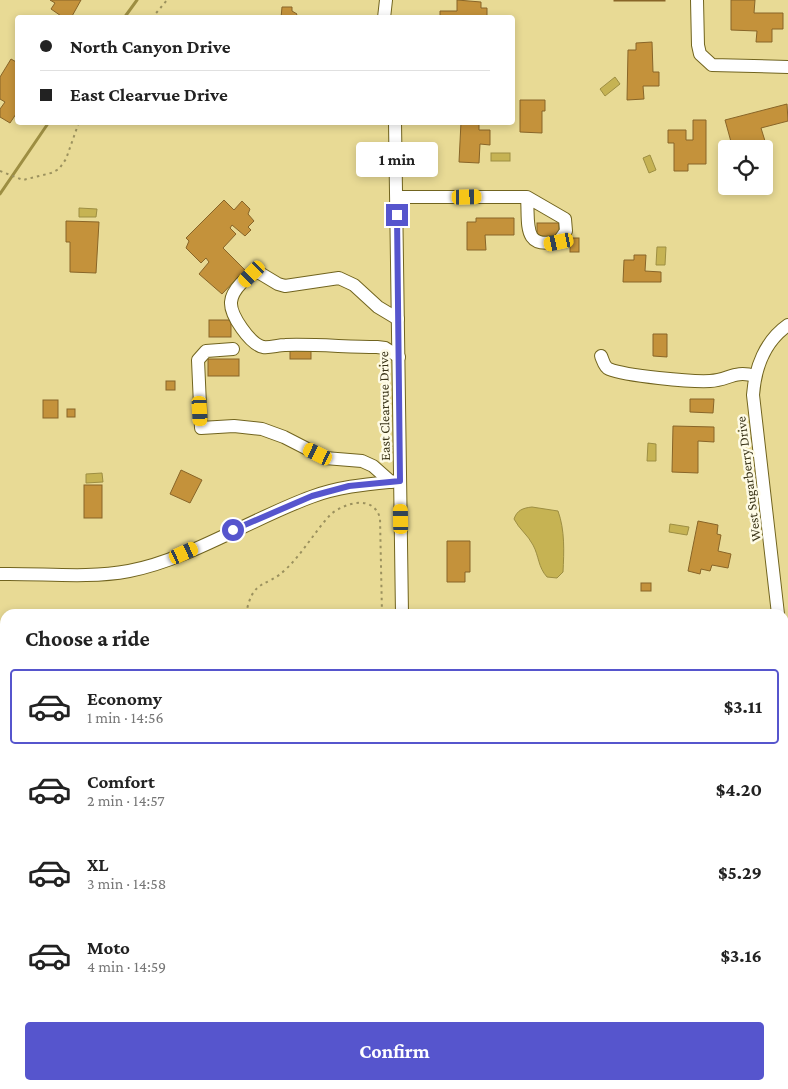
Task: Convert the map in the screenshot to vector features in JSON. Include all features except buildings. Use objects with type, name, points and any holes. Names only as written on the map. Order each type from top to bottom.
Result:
[{"type":"street","points":[[384,15],[386,0]]},
{"type":"street","points":[[698,0],[698,45],[700,54],[712,65],[719,67],[788,67]]},
{"type":"street","name":"East Clearvue Drive","points":[[395,125],[399,357],[395,481],[402,609]]},
{"type":"street","points":[[397,197],[527,197]]},
{"type":"street","points":[[398,319],[378,307],[354,284],[339,278],[285,286],[258,272],[252,274],[240,286],[232,300],[234,315],[240,325],[256,344],[264,347],[285,345],[377,347],[385,348],[399,357]]},
{"type":"street","name":"West Sugarberry Drive","points":[[777,609],[754,401],[759,363],[770,343],[788,325]]},
{"type":"street","points":[[233,349],[206,350],[198,360],[201,428],[234,426],[262,429],[284,437],[325,458],[362,461],[395,481]]},
{"type":"street","points":[[602,356],[606,367],[609,369],[634,374],[712,381],[732,374],[744,373],[756,376]]},
{"type":"street","points":[[0,574],[87,575],[129,571],[168,560],[312,496],[349,486],[395,481]]},
{"type":"path","points":[[154,15],[167,0]]},
{"type":"path","points":[[0,171],[23,180],[59,169],[66,160],[78,125]]},
{"type":"path","points":[[248,609],[256,588],[285,570],[331,514],[340,507],[361,502],[373,507],[380,518],[382,609]]},
{"type":"shaded area","points":[[615,77],[620,84],[605,96],[600,89]]},
{"type":"shaded area","points":[[491,153],[510,153],[510,161],[491,161]]},
{"type":"shaded area","points":[[650,155],[656,170],[649,173],[643,158]]},
{"type":"shaded area","points":[[79,208],[97,209],[96,217],[79,217]]},
{"type":"shaded area","points":[[657,247],[666,247],[665,265],[656,265]]},
{"type":"shaded area","points":[[648,443],[656,444],[656,461],[647,461]]},
{"type":"shaded area","points":[[102,473],[103,482],[86,483],[86,474]]},
{"type":"shaded area","points":[[532,507],[558,511],[563,533],[564,557],[563,572],[557,578],[547,577],[544,573],[533,545],[514,519],[521,510]]},
{"type":"shaded area","points":[[670,524],[689,527],[687,535],[669,532]]},
{"type":"waterway","points":[[126,15],[137,0]]},
{"type":"waterway","points":[[0,194],[47,125]]},
{"type":"route","points":[[233,530],[312,496],[349,486],[400,481],[397,215]]}]
